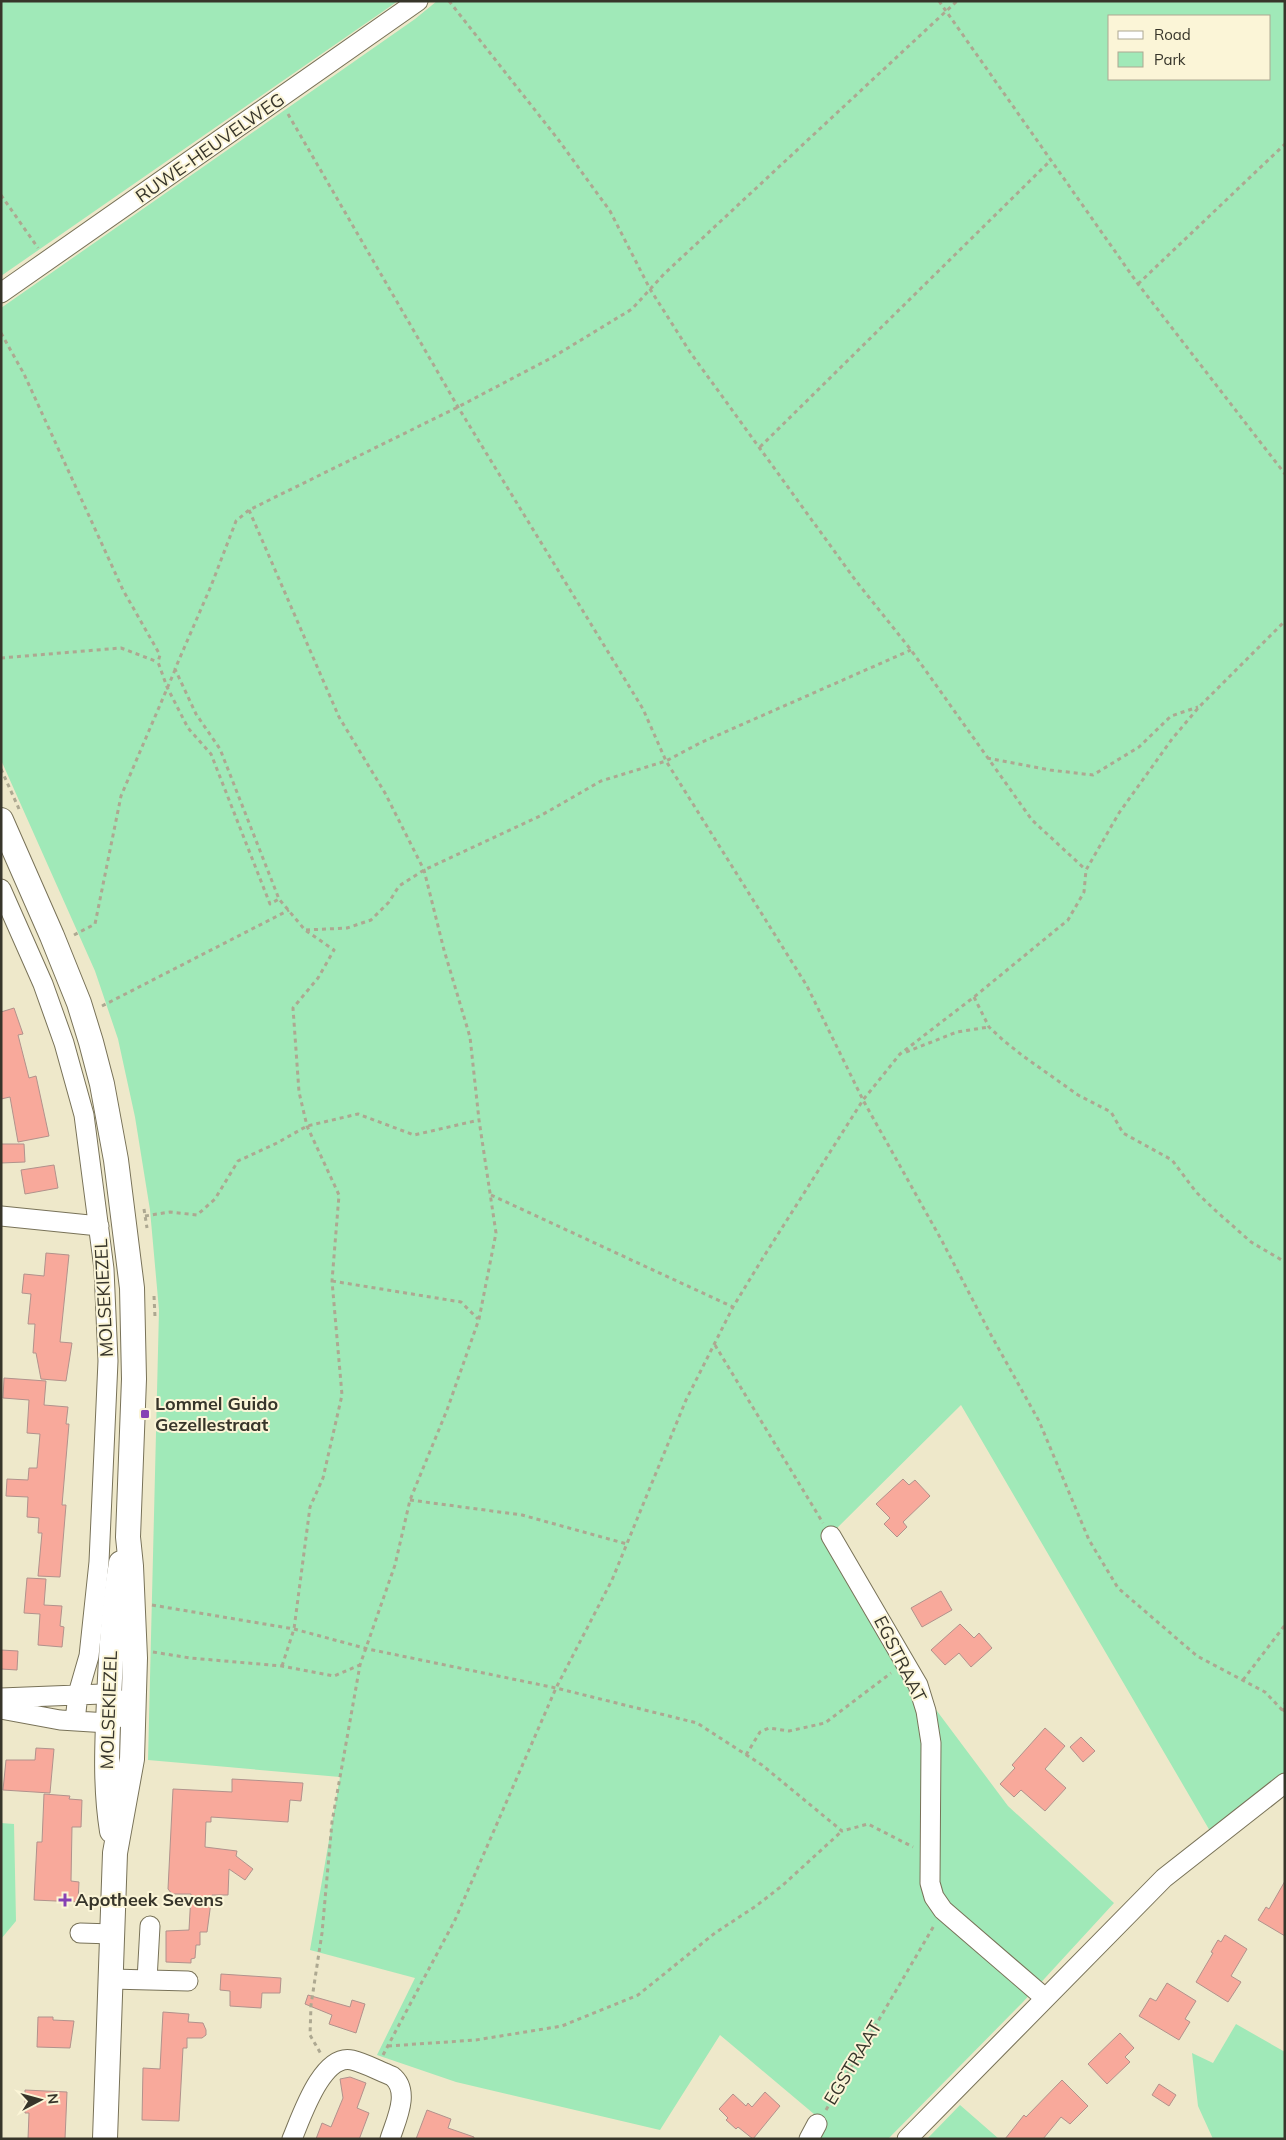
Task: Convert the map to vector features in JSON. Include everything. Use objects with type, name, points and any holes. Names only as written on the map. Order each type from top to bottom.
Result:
[{"type":"main road","name":"MOLSEKIEZEL","points":[[1,820],[79,1003],[100,1075],[118,1170],[133,1315],[134,1379],[128,1537],[135,1649],[132,1760],[115,1853]]},
{"type":"main road","name":"MOLSEKIEZEL","points":[[105,2139],[115,1853],[107,1783],[109,1694],[114,1611],[128,1537]]},
{"type":"street","name":"RUWE-HEUVELWEG","points":[[1,293],[280,100],[418,1]]},
{"type":"street","name":"MOLSEKIEZEL","points":[[1,889],[43,984],[64,1043],[84,1115],[104,1269],[108,1361],[99,1562],[89,1656],[78,1694],[75,1721]]},
{"type":"street","points":[[1,1216],[99,1226]]},
{"type":"street","name":"EGSTRAAT","points":[[830,1536],[918,1685],[926,1711],[930,1735],[930,1883],[934,1897],[943,1910],[1045,1998]]},
{"type":"street","points":[[1,1698],[109,1694],[133,1709],[108,1723],[75,1721],[1,1709]]},
{"type":"street","points":[[907,2139],[1164,1878],[1285,1783]]},
{"type":"street","points":[[147,1980],[150,1926]]},
{"type":"street","points":[[80,1933],[113,1934]]},
{"type":"street","points":[[111,1979],[188,1981]]},
{"type":"street","points":[[292,2139],[318,2081],[329,2066],[344,2060],[351,2060],[375,2069],[397,2080],[402,2102],[390,2139]]},
{"type":"path","points":[[449,1],[557,138],[610,211],[650,289],[690,352],[856,581],[911,650],[1032,820],[1086,870]]},
{"type":"path","points":[[939,1],[1138,284],[1285,474]]},
{"type":"path","points":[[74,935],[95,924],[121,796],[211,586],[236,521],[249,510],[458,407],[553,357],[632,309],[664,274],[957,1]]},
{"type":"path","points":[[280,100],[458,407],[643,709],[666,761],[808,986],[863,1100],[1039,1421],[1089,1540],[1118,1588],[1197,1656],[1265,1692],[1284,1713]]},
{"type":"path","points":[[1138,284],[1285,144]]},
{"type":"path","points":[[760,448],[1051,160]]},
{"type":"path","points":[[1,195],[48,261]]},
{"type":"path","points":[[1,333],[24,374],[123,590],[160,655],[158,662],[167,687],[188,728],[211,754],[270,904],[279,899]]},
{"type":"path","points":[[249,510],[339,717],[385,793],[424,870],[444,950],[470,1037],[479,1120],[496,1233],[479,1319],[447,1410],[410,1500],[395,1565],[368,1649],[360,1665],[332,1822],[322,1933],[311,2005],[310,2035],[314,2045],[329,2066]]},
{"type":"path","points":[[375,2069],[455,1920],[556,1688],[612,1580],[686,1400],[714,1344],[733,1307],[863,1100],[900,1054],[974,997],[1068,920],[1084,892],[1086,870],[1119,813],[1172,739],[1198,707],[1285,621]]},
{"type":"path","points":[[1,658],[121,648],[158,662]]},
{"type":"path","points":[[305,930],[347,928],[371,920],[389,902],[399,886],[424,870],[540,816],[601,781],[666,761],[700,743],[911,650]]},
{"type":"path","points":[[175,669],[196,714],[220,749],[279,899],[305,930],[334,950],[318,978],[293,1008],[298,1092],[307,1126],[339,1195],[332,1281],[342,1395],[322,1478],[310,1507],[294,1629],[282,1666]]},
{"type":"path","points":[[987,758],[1050,770],[1093,775],[1139,747],[1171,716],[1198,707]]},
{"type":"path","points":[[102,1006],[289,910]]},
{"type":"path","points":[[974,997],[988,1027],[1064,1086],[1111,1112],[1123,1134],[1172,1160],[1196,1192],[1216,1212],[1250,1242],[1285,1262]]},
{"type":"path","points":[[900,1054],[957,1032],[988,1027]]},
{"type":"path","points":[[146,1216],[170,1212],[197,1215],[215,1199],[238,1161],[277,1143],[307,1126],[358,1114],[414,1134],[479,1120]]},
{"type":"path","points":[[490,1195],[733,1307]]},
{"type":"path","points":[[332,1281],[461,1302],[479,1319]]},
{"type":"path","points":[[714,1344],[830,1536]]},
{"type":"path","points":[[410,1500],[522,1515],[627,1544]]},
{"type":"path","points":[[146,1604],[294,1629],[368,1649],[556,1688],[697,1723],[762,1765],[842,1831]]},
{"type":"path","points":[[1243,1680],[1285,1625]]},
{"type":"path","points":[[148,1652],[190,1658],[282,1666],[334,1676],[360,1665]]},
{"type":"path","points":[[746,1755],[760,1732],[769,1728],[789,1731],[825,1723],[905,1662]]},
{"type":"path","points":[[1284,1713],[1285,1702]]},
{"type":"path","points":[[388,2046],[476,2040],[562,2026],[638,1996],[715,1933],[783,1886],[842,1831],[868,1824],[930,1856]]},
{"type":"path","name":"EGSTRAAT","points":[[813,2131],[943,1910]]},
{"type":"green space","points":[[1,1],[398,1],[1,276]]},
{"type":"green space","points":[[437,1],[1285,1],[1285,1792],[1217,1843],[961,1405],[829,1536],[931,1703],[1008,1806],[1114,1903],[1023,2002],[888,2139],[820,2139],[827,2125],[720,2035],[660,2130],[456,2082],[377,2055],[415,1978],[310,1950],[340,1777],[148,1760],[159,1310],[150,1210],[135,1117],[118,1039],[95,971],[1,760],[1,308],[415,19]]},
{"type":"green space","points":[[1,1823],[14,1824],[16,1921],[1,1939]]},
{"type":"green space","points":[[1236,2024],[1285,2052],[1285,2139],[1213,2139],[1198,2106],[1192,2053],[1213,2063]]},
{"type":"green space","points":[[960,2105],[999,2139],[927,2139]]},
{"type":"building","points":[[14,1008],[23,1034],[18,1035],[29,1078],[36,1076],[49,1136],[18,1142],[10,1097],[1,1099],[1,1012]]},
{"type":"building","points":[[1,1144],[24,1144],[25,1162],[1,1163]]},
{"type":"building","points":[[54,1165],[58,1188],[25,1194],[21,1170]]},
{"type":"building","points":[[46,1253],[69,1255],[60,1342],[72,1343],[66,1381],[41,1379],[36,1353],[33,1353],[35,1324],[28,1324],[31,1294],[22,1293],[24,1274],[44,1276]]},
{"type":"building","points":[[4,1378],[46,1381],[44,1405],[68,1407],[66,1424],[69,1424],[62,1505],[66,1505],[60,1577],[38,1576],[42,1533],[38,1533],[39,1518],[27,1517],[28,1497],[6,1496],[7,1479],[28,1480],[29,1468],[37,1468],[40,1434],[27,1433],[29,1400],[3,1398]]},
{"type":"building","points":[[903,1479],[909,1485],[915,1480],[930,1496],[903,1522],[907,1527],[897,1537],[884,1524],[890,1518],[876,1504]]},
{"type":"building","points":[[27,1578],[46,1579],[44,1605],[62,1606],[60,1626],[64,1627],[62,1647],[38,1645],[40,1614],[24,1613]]},
{"type":"building","points":[[941,1591],[952,1610],[922,1627],[911,1608]]},
{"type":"building","points":[[960,1624],[974,1638],[979,1633],[992,1648],[971,1667],[959,1653],[945,1665],[931,1650]]},
{"type":"building","points":[[1,1650],[18,1651],[17,1670],[1,1669]]},
{"type":"building","points":[[1045,1728],[1065,1746],[1045,1769],[1066,1788],[1045,1811],[1021,1790],[1014,1797],[1000,1784],[1015,1768],[1012,1765]]},
{"type":"building","points":[[1081,1737],[1095,1751],[1083,1762],[1070,1747]]},
{"type":"building","points":[[36,1748],[54,1749],[50,1793],[3,1790],[6,1760],[35,1760]]},
{"type":"building","points":[[232,1779],[303,1783],[301,1801],[290,1800],[288,1822],[211,1817],[211,1822],[206,1822],[205,1847],[237,1851],[236,1856],[253,1869],[245,1880],[229,1869],[228,1895],[212,1895],[207,1932],[200,1932],[200,1945],[196,1945],[195,1958],[191,1959],[191,1963],[166,1962],[166,1931],[189,1930],[191,1894],[172,1894],[168,1889],[173,1789],[232,1792]]},
{"type":"building","points":[[44,1794],[70,1796],[69,1799],[82,1800],[81,1827],[72,1827],[71,1881],[79,1882],[78,1902],[34,1900],[37,1842],[42,1842]]},
{"type":"building","points":[[1285,1881],[1285,1936],[1258,1920],[1266,1907],[1269,1909]]},
{"type":"building","points":[[1225,1935],[1247,1949],[1231,1976],[1241,1982],[1228,2002],[1196,1982],[1213,1953],[1211,1952],[1218,1940],[1221,1942]]},
{"type":"building","points":[[221,1974],[281,1978],[280,1993],[262,1993],[261,2008],[230,2006],[230,1991],[220,1990]]},
{"type":"building","points":[[1167,1983],[1196,2001],[1185,2019],[1190,2022],[1179,2040],[1139,2016],[1150,1998],[1156,2001]]},
{"type":"building","points":[[308,1995],[350,2007],[352,2000],[365,2004],[356,2033],[329,2024],[332,2015],[305,2004]]},
{"type":"building","points":[[163,2012],[189,2014],[188,2022],[203,2023],[206,2030],[206,2035],[202,2038],[187,2038],[187,2048],[183,2048],[179,2121],[142,2120],[143,2068],[160,2069]]},
{"type":"building","points":[[38,2017],[53,2017],[53,2020],[74,2021],[70,2048],[37,2047]]},
{"type":"building","points":[[1120,2033],[1134,2048],[1125,2057],[1130,2062],[1107,2084],[1088,2064]]},
{"type":"building","points":[[350,2077],[366,2083],[357,2108],[369,2113],[359,2139],[316,2139],[322,2123],[331,2127],[343,2098],[340,2079]]},
{"type":"building","points":[[1062,2080],[1088,2106],[1070,2124],[1061,2117],[1043,2139],[1005,2139],[1024,2115],[1026,2117]]},
{"type":"building","points":[[1159,2084],[1176,2095],[1169,2106],[1152,2095]]},
{"type":"building","points":[[25,2090],[67,2092],[65,2139],[28,2139],[29,2113],[25,2113]]},
{"type":"building","points":[[765,2092],[780,2106],[753,2139],[738,2127],[736,2129],[726,2120],[728,2118],[719,2109],[733,2094],[746,2106],[748,2103],[752,2107]]},
{"type":"building","points":[[427,2110],[451,2119],[448,2128],[474,2137],[474,2139],[416,2139]]},
{"type":"place","name":"Lommel Guido Gezellestraat","points":[[145,1414]]},
{"type":"place","name":"Apotheek Sevens","points":[[65,1900]]}]
